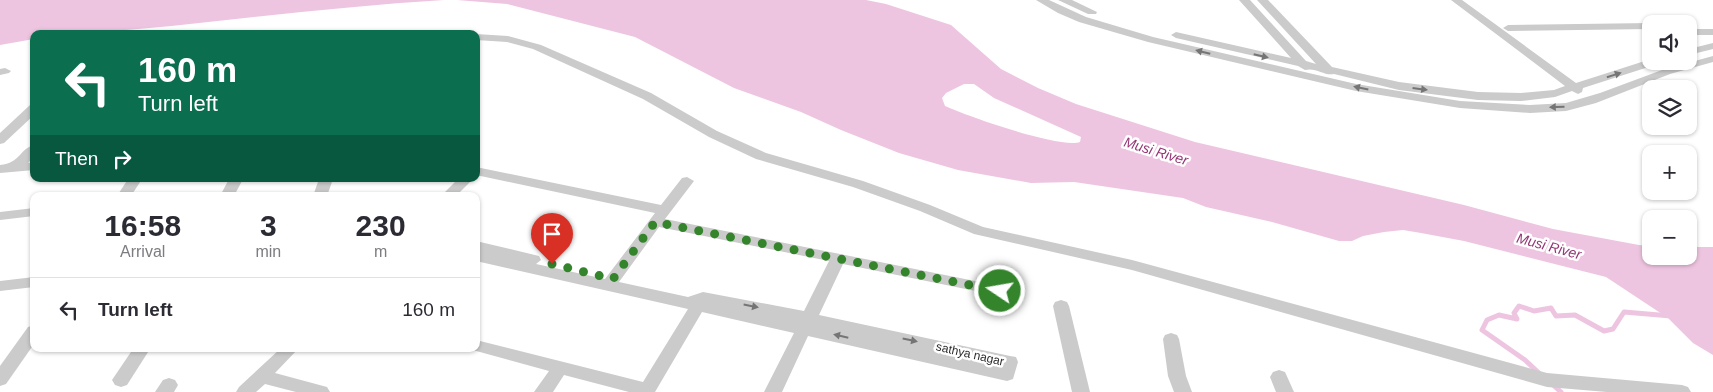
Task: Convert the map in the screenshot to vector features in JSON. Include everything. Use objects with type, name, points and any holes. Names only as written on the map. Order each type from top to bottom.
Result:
[{"type":"street","points":[[1041,0],[1079,18],[1129,33],[1340,84],[1422,100],[1474,106],[1518,108],[1565,107],[1597,98],[1666,72],[1713,59]]},
{"type":"street","points":[[1063,0],[1086,10],[1140,27],[1304,65],[1399,86],[1478,96],[1521,97],[1555,93],[1642,66]]},
{"type":"street","points":[[1244,0],[1304,65],[1313,78]]},
{"type":"street","points":[[1262,0],[1330,71],[1340,84]]},
{"type":"street","points":[[1456,0],[1597,98]]},
{"type":"street","points":[[1470,0],[1512,31],[1578,86]]},
{"type":"street","points":[[1512,31],[1642,26]]},
{"type":"street","points":[[1697,27],[1713,27]]},
{"type":"street","points":[[1512,31],[1642,32]]},
{"type":"street","points":[[1697,32],[1713,32]]},
{"type":"street","points":[[480,37],[508,40],[537,47],[647,96],[713,134],[761,156],[858,184],[924,208],[979,231],[1132,265],[1547,380],[1682,392]]},
{"type":"street","points":[[1697,50],[1713,46]]},
{"type":"street","points":[[0,140],[30,113]]},
{"type":"street","points":[[15,168],[30,153]]},
{"type":"street","points":[[0,169],[30,166]]},
{"type":"street","points":[[480,173],[838,258],[1000,291]]},
{"type":"street","points":[[452,192],[463,182]]},
{"type":"street","points":[[611,283],[659,216],[687,182]]},
{"type":"street","points":[[0,216],[30,212]]},
{"type":"street","name":"sathya nagar","points":[[480,247],[611,283],[631,291],[697,302],[1010,362],[1007,374],[806,323]]},
{"type":"street","name":"sathya nagar","points":[[480,257],[611,283]]},
{"type":"street","points":[[773,392],[838,258]]},
{"type":"street","points":[[0,279],[30,275]]},
{"type":"street","points":[[0,286],[30,282]]},
{"type":"street","points":[[480,347],[646,391],[697,302]]},
{"type":"street","points":[[1061,306],[1081,392]]},
{"type":"street","points":[[0,379],[30,337]]},
{"type":"street","points":[[1171,339],[1177,376],[1183,392]]},
{"type":"street","points":[[121,380],[140,352]]},
{"type":"street","points":[[245,392],[287,352]]},
{"type":"street","points":[[543,392],[561,367]]},
{"type":"street","points":[[261,376],[317,392]]},
{"type":"water","points":[[0,0],[444,0],[116,30],[30,30],[30,40],[0,45]]},
{"type":"water","name":"Musi River","points":[[457,0],[866,0],[886,4],[951,25],[1001,69],[1038,88],[1076,104],[1195,142],[1464,205],[1553,229],[1642,245],[1642,265],[1697,265],[1697,247],[1713,247],[1713,355],[1693,343],[1668,318],[1606,277],[1464,241],[1403,230],[1363,236],[1352,241],[1339,241],[1272,222],[1206,207],[1183,198],[1074,182],[1031,183],[958,170],[899,153],[801,112],[734,88],[635,37],[507,4]],"holes":[[[964,84],[974,84],[994,98],[1081,137],[1080,142],[1054,141],[992,124],[945,106],[942,98],[946,93]]]},
{"type":"waterway","points":[[1540,374],[1525,360],[1482,330],[1487,320],[1499,315],[1517,319],[1514,313],[1519,306],[1534,311],[1551,308],[1556,316],[1575,315],[1604,331],[1613,329],[1624,312],[1671,316]]},
{"type":"waterway","points":[[1552,384],[1561,392]]},
{"type":"route","points":[[552,264],[613,279],[655,222],[1000,291]]}]
